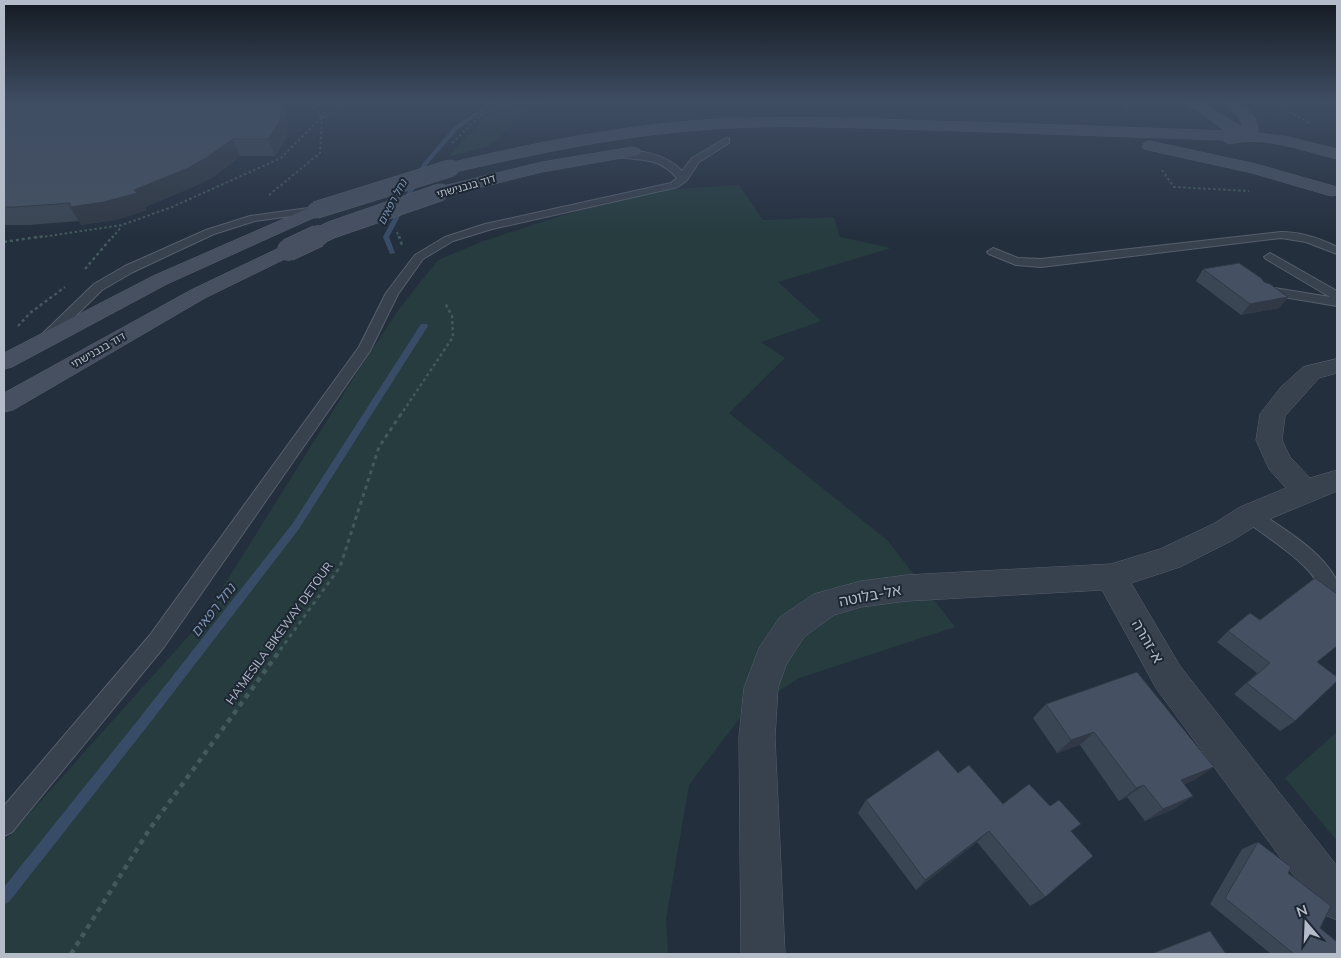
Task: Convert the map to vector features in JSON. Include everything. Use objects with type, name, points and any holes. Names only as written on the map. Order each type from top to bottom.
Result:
[{"type":"main road","name":"דוד בנבנישתי","points":[[4,362],[160,280],[316,210],[451,168],[542,147]]},
{"type":"main road","name":"דוד בנבנישתי","points":[[4,404],[198,294],[340,227],[441,192],[532,169],[615,154],[669,147]]},
{"type":"main road","points":[[1153,147],[1256,169],[1334,193]]},
{"type":"main road","points":[[1261,147],[1334,193]]},
{"type":"main road","name":"דוד בנבנישתי","points":[[1311,147],[1337,152]]},
{"type":"street","points":[[1305,491],[1279,462],[1269,440],[1273,414],[1311,372],[1337,366]]},
{"type":"street","points":[[1111,577],[1169,558],[1223,532],[1250,515],[1305,491],[1337,480]]},
{"type":"street","name":"א-זהרה","points":[[1111,577],[1168,677],[1337,900]]},
{"type":"street","name":"אל-בלוטה","points":[[763,954],[757,737],[761,688],[771,659],[792,627],[825,604],[861,594],[907,588],[1111,577]]},
{"type":"lane","points":[[4,824],[157,641],[364,348],[392,294],[419,257],[449,240],[489,226],[674,185],[683,178],[695,160],[717,147]]},
{"type":"lane","points":[[615,154],[633,154],[666,162],[675,167],[683,178]]},
{"type":"lane","points":[[1262,229],[1281,234]]},
{"type":"lane","points":[[993,252],[1016,261],[1041,263],[1281,234],[1315,239],[1337,251]]},
{"type":"lane","points":[[1270,257],[1337,296]]},
{"type":"lane","points":[[1261,290],[1337,302]]},
{"type":"lane","points":[[1250,515],[1295,547],[1316,566],[1337,594]]},
{"type":"path","points":[[4,242],[122,225],[172,207],[281,158],[292,147]]},
{"type":"path","points":[[81,274],[122,225]]},
{"type":"path","points":[[14,329],[30,313],[68,285]]},
{"type":"path","name":"HA'MESILA BIKEWAY DETOUR","points":[[71,954],[150,830],[340,567],[379,447],[453,337],[452,316],[445,303]]},
{"type":"green space","points":[[458,147],[486,147],[448,157]]},
{"type":"green space","points":[[739,185],[763,220],[834,217],[840,237],[891,248],[778,282],[821,321],[761,342],[785,358],[729,413],[887,540],[955,627],[799,678],[742,715],[689,785],[666,919],[668,954],[4,954],[4,842],[201,622],[358,371],[399,309],[438,260],[481,242],[634,192]]},
{"type":"green space","points":[[1337,732],[1337,841],[1285,778]]},
{"type":"building","points":[[4,147],[222,147],[186,169],[134,190],[137,193],[104,202],[70,207],[70,203],[4,207]]},
{"type":"building","points":[[1239,263],[1288,297],[1250,304],[1203,269]]},
{"type":"building","points":[[1315,578],[1337,594],[1337,646],[1317,662],[1337,677],[1337,681],[1295,721],[1247,683],[1270,663],[1228,631],[1250,613],[1260,620]]},
{"type":"building","points":[[1137,672],[1214,767],[1181,780],[1193,796],[1163,809],[1144,785],[1136,788],[1094,732],[1071,740],[1046,704]]},
{"type":"building","points":[[938,750],[958,773],[969,765],[1003,804],[1029,784],[1050,806],[1059,800],[1081,824],[1071,831],[1093,856],[1045,897],[989,831],[925,880],[866,800]]},
{"type":"building","points":[[1258,842],[1291,867],[1288,873],[1331,906],[1320,928],[1337,942],[1337,954],[1294,954],[1225,898]]},
{"type":"building","points":[[1210,931],[1226,954],[1151,954]]},
{"type":"waterway","name":"נחל רפאים","points":[[392,253],[386,237],[425,164],[440,147]]},
{"type":"waterway","name":"נחל רפאים","points":[[4,897],[296,526],[424,326]]}]
